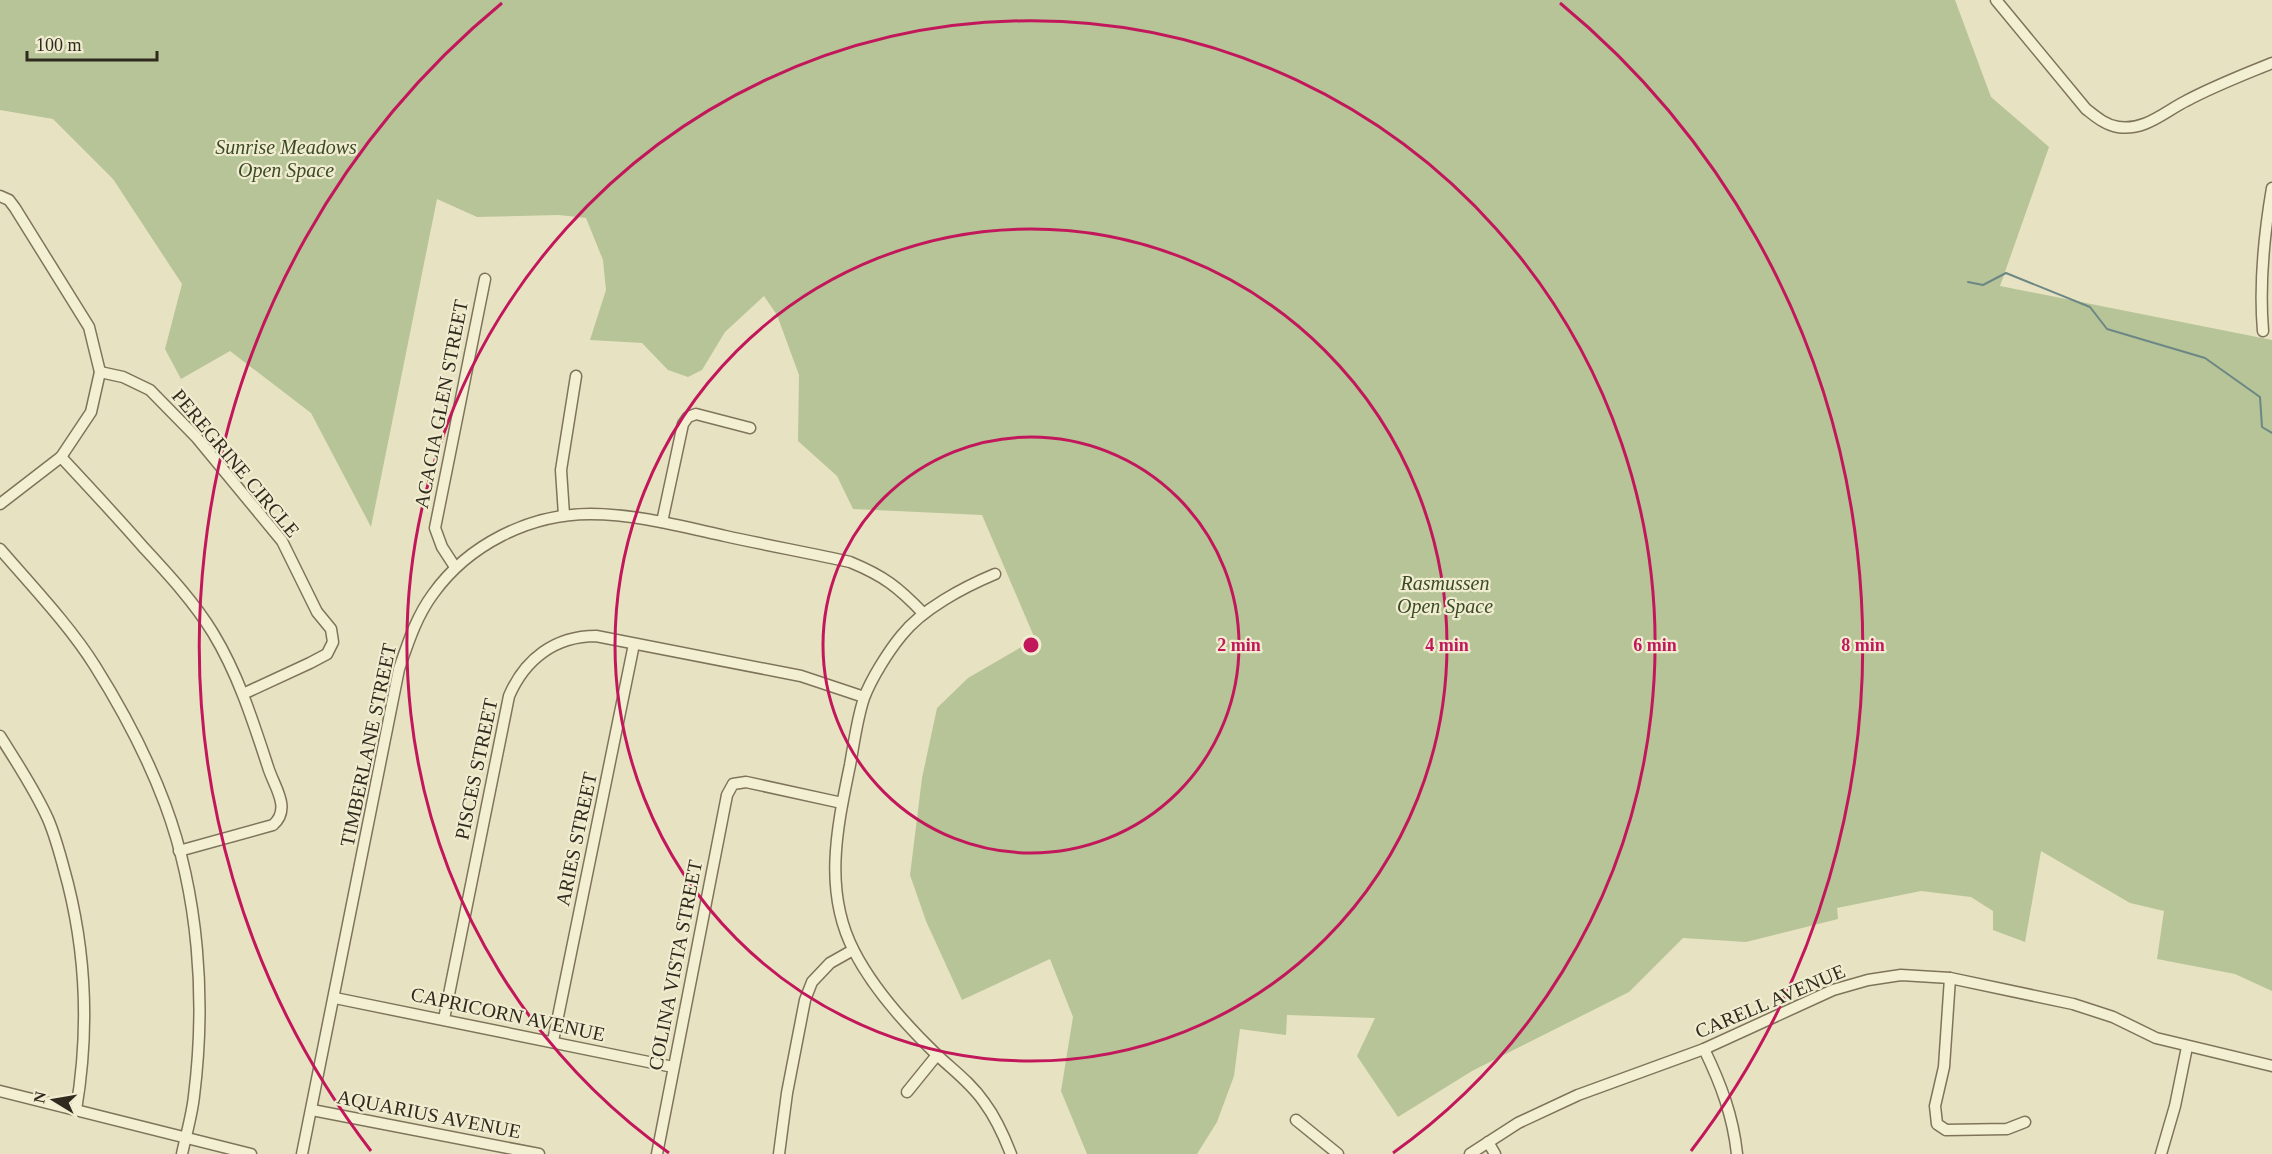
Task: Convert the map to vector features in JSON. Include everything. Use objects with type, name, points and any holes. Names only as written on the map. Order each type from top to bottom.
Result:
[{"type":"street","points":[[1996,0],[2086,109],[2102,121],[2117,127],[2132,127],[2152,122],[2185,101],[2272,63]]},
{"type":"street","points":[[2263,331],[2260,301],[2272,188]]},
{"type":"street","points":[[0,196],[9,200],[15,208],[89,327],[100,372],[91,412],[61,457],[0,504]]},
{"type":"street","name":"ACACIA GLEN STREET","points":[[455,567],[442,547],[435,528],[485,279]]},
{"type":"street","name":"PEREGRINE CIRCLE","points":[[100,372],[123,377],[150,390],[197,438],[282,541],[317,612],[331,629],[333,642],[327,654],[243,694]]},
{"type":"street","points":[[564,515],[561,470],[576,376]]},
{"type":"street","points":[[662,522],[678,440],[688,417],[696,414],[750,428]]},
{"type":"street","points":[[61,457],[174,580],[212,631],[243,694],[273,783],[282,800],[278,820],[269,827],[179,851]]},
{"type":"street","name":"TIMBERLANE STREET","points":[[302,1154],[399,669],[413,629],[432,595],[455,567],[491,540],[528,524],[564,515],[619,516],[662,522],[850,562],[875,572],[898,587],[923,613]]},
{"type":"street","points":[[0,549],[72,634],[94,664],[123,715],[152,774],[179,851],[194,932],[199,985],[194,1099],[182,1154]]},
{"type":"street","points":[[995,574],[923,613],[902,635],[864,697],[836,831],[836,884],[841,911],[853,950],[871,980],[906,1023],[968,1082],[985,1102],[1001,1128],[1011,1154]]},
{"type":"street","name":"PISCES STREET","points":[[444,1019],[509,696],[517,678],[538,656],[572,638],[596,636],[801,676],[864,697]]},
{"type":"street","name":"ARIES STREET","points":[[553,1041],[634,644]]},
{"type":"street","points":[[0,736],[48,819],[61,855],[79,936],[86,1016],[76,1110]]},
{"type":"street","name":"COLINA VISTA STREET","points":[[657,1154],[727,795],[733,784],[746,782],[842,803]]},
{"type":"street","points":[[779,1154],[787,1093],[805,1000],[812,981],[830,963],[853,950]]},
{"type":"street","name":"CARELL AVENUE","points":[[1470,1154],[1518,1124],[1578,1095],[1704,1049],[1833,990],[1868,980],[1901,975],[1950,978],[2093,1009],[2156,1038],[2272,1066]]},
{"type":"street","points":[[1950,978],[1944,1067],[1935,1106],[1937,1124],[1946,1130],[2007,1129],[2025,1122]]},
{"type":"street","name":"CAPRICORN AVENUE","points":[[335,998],[673,1067]]},
{"type":"street","points":[[2161,1154],[2175,1106],[2187,1047]]},
{"type":"street","points":[[1704,1049],[1724,1095],[1734,1126],[1737,1154]]},
{"type":"street","points":[[907,1092],[937,1054]]},
{"type":"street","points":[[0,1091],[248,1153]]},
{"type":"street","name":"AQUARIUS AVENUE","points":[[312,1110],[539,1154]]},
{"type":"street","points":[[1296,1120],[1338,1154]]},
{"type":"street","points":[[1488,1142],[1495,1154]]},
{"type":"green space","name":"Rasmussen Open Space","points":[[0,0],[1955,0],[1991,97],[2049,147],[2000,286],[2272,340],[2272,991],[2235,974],[2157,959],[2164,911],[2130,903],[2041,851],[2025,942],[1993,930],[1993,911],[1971,897],[1921,891],[1837,908],[1838,919],[1746,942],[1683,938],[1629,992],[1472,1071],[1398,1117],[1357,1056],[1375,1018],[1287,1015],[1286,1035],[1240,1029],[1234,1076],[1217,1122],[1197,1154],[1087,1154],[1061,1091],[1073,1017],[1050,959],[962,1000],[926,921],[910,875],[922,778],[937,708],[968,678],[1035,639],[982,515],[853,509],[837,476],[798,441],[799,375],[777,315],[764,296],[725,332],[702,370],[688,377],[668,370],[642,343],[590,340],[606,290],[603,260],[586,218],[559,215],[477,217],[437,199],[371,527],[311,413],[230,351],[181,379],[165,349],[182,284],[113,179],[53,119],[0,110]]},
{"type":"waterway","points":[[1968,282],[1983,285],[2006,273],[2090,307],[2107,329],[2205,358],[2260,397],[2262,427],[2272,433]]},
{"type":"park label","name":"Sunrise Meadows Open Space","points":[[286,158]]}]
